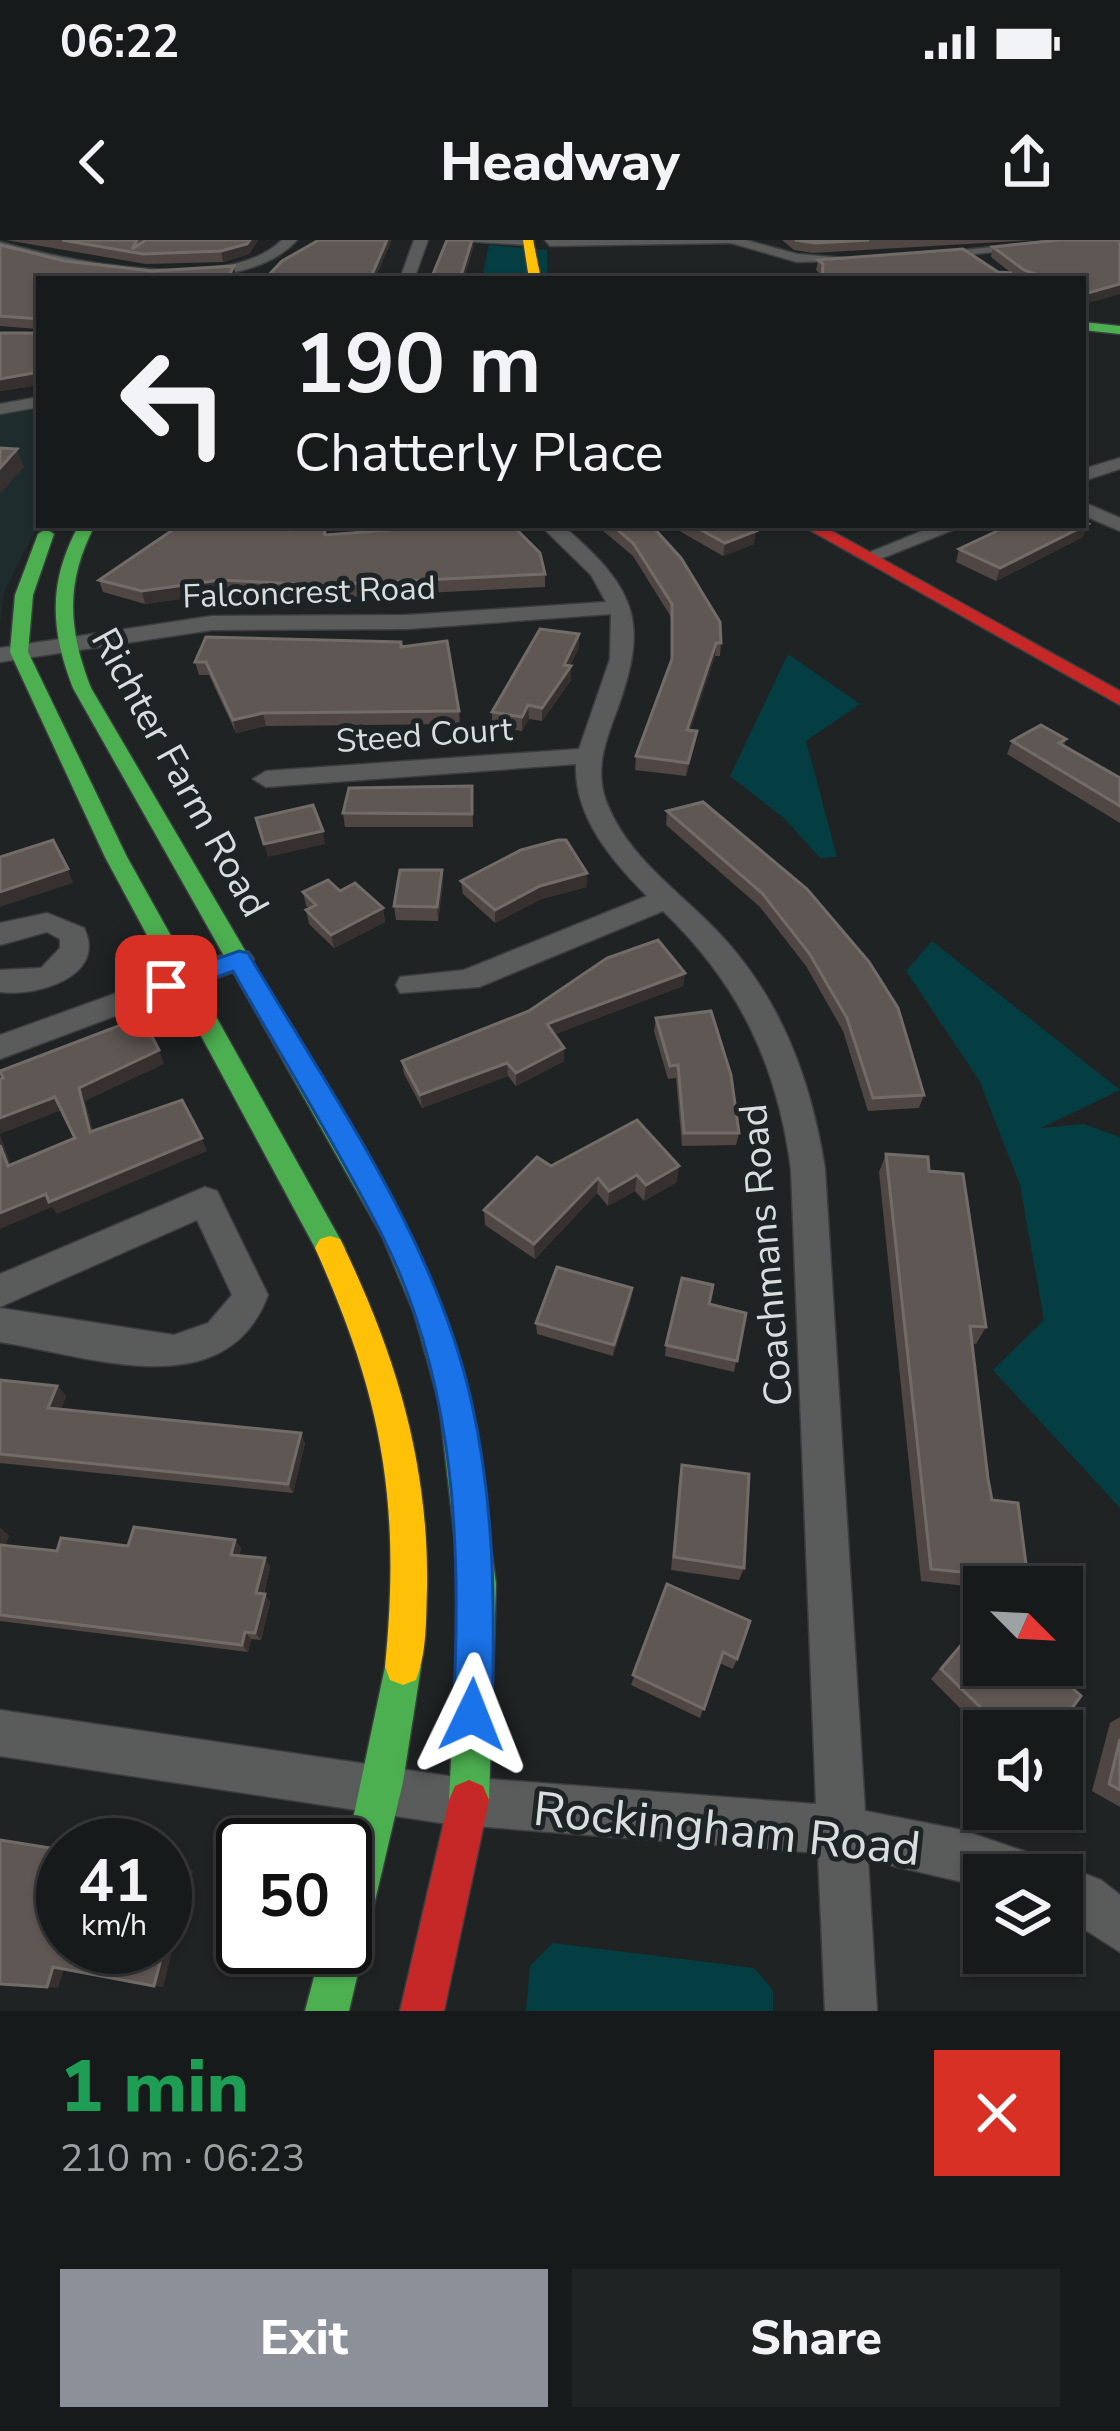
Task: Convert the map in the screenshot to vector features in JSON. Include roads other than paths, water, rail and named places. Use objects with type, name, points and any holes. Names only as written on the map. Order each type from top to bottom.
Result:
[{"type":"main road","points":[[535,276],[539,241]]},
{"type":"main road","points":[[539,241],[554,276]]},
{"type":"main road","points":[[1086,316],[1120,320]]},
{"type":"main road","points":[[1086,326],[1120,329]]},
{"type":"main road","points":[[51,528],[24,596],[9,654],[293,1177],[386,1376],[412,1508],[407,1651],[372,1833]]},
{"type":"main road","name":"Richter Farm Road","points":[[85,528],[74,542],[58,592],[61,645],[94,712],[395,1232],[429,1313],[455,1402],[478,1584],[469,1802],[422,2011]]},
{"type":"main road","points":[[815,528],[1120,699]]},
{"type":"main road","points":[[327,2011],[336,1974]]},
{"type":"street","points":[[8,248],[76,267],[217,268],[263,263],[278,256],[290,240]]},
{"type":"street","points":[[407,276],[421,240]]},
{"type":"street","points":[[454,240],[731,240],[773,256],[813,262],[872,260]]},
{"type":"street","points":[[919,255],[1103,240],[1120,250]]},
{"type":"street","points":[[8,248],[48,241]]},
{"type":"street","points":[[965,251],[988,266]]},
{"type":"street","points":[[0,409],[36,403]]},
{"type":"street","points":[[1086,475],[1120,463]]},
{"type":"street","points":[[1086,509],[1120,525]]},
{"type":"street","points":[[553,528],[587,558],[622,608],[627,649],[586,756]]},
{"type":"street","points":[[868,557],[947,528]]},
{"type":"street","name":"Falconcrest Road","points":[[9,654],[212,623],[407,622],[622,608]]},
{"type":"street","name":"Steed Court","points":[[266,779],[586,756]]},
{"type":"street","name":"Coachmans Road","points":[[586,756],[591,796],[604,828],[663,901],[725,958],[778,1039],[799,1098],[808,1169],[851,2011]]},
{"type":"street","points":[[411,985],[468,980],[663,901]]},
{"type":"street","points":[[0,935],[50,922],[74,934],[76,946],[72,958],[45,978],[4,982],[9,1044],[239,959]]},
{"type":"street","points":[[0,1291],[205,1202],[250,1295],[234,1325],[196,1349],[174,1352],[0,1325]]},
{"type":"street","name":"Rockingham Road","points":[[0,1732],[469,1802],[843,1832],[969,1854]]},
{"type":"street","points":[[1083,1898],[1120,1928]]}]
